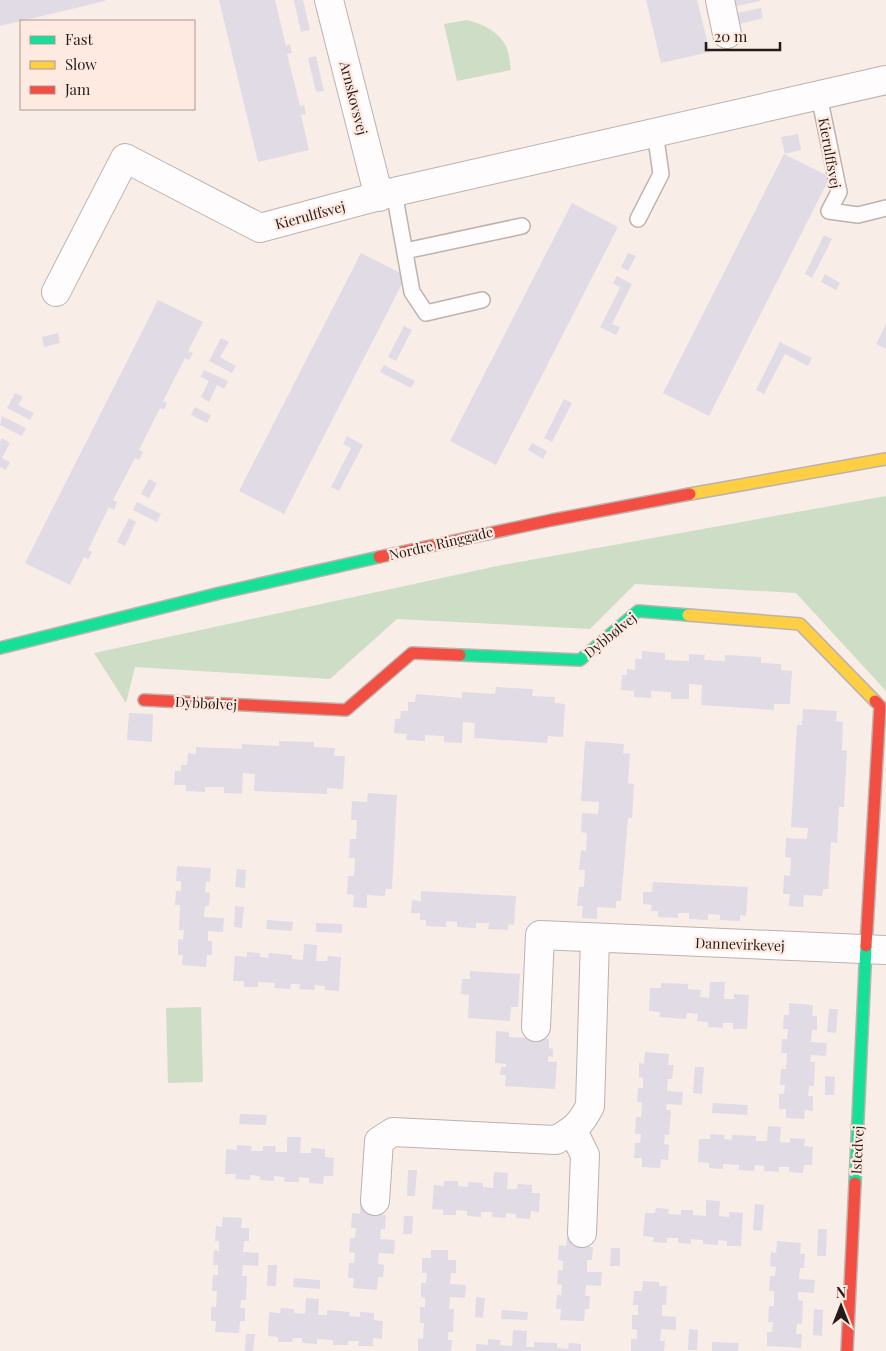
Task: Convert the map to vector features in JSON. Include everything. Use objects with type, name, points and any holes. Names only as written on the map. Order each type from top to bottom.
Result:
[{"type":"street","name":"Arnskovsvej","points":[[329,0],[387,195]]},
{"type":"street","points":[[720,0],[727,34]]},
{"type":"street","name":"Kierulffsvej","points":[[56,292],[125,158],[260,228],[387,195],[886,80]]},
{"type":"street","name":"Nordre Ringgade","points":[[0,648],[126,615],[521,525],[886,459]]},
{"type":"street","name":"Dybbølvej","points":[[144,700],[346,710],[412,653],[580,660],[638,612],[800,624],[880,706],[876,950]]},
{"type":"street","name":"Dannevirkevej","points":[[536,1027],[540,935],[876,950]]},
{"type":"street","points":[[375,1201],[379,1141],[393,1132],[556,1140],[573,1131],[583,1120],[590,1106],[595,938]]},
{"type":"street","name":"Istedvej","points":[[847,1351],[876,950]]},
{"type":"street","points":[[573,1131],[585,1156],[582,1233]]},
{"type":"lane","name":"Kierulffsvej","points":[[820,96],[839,192],[829,211],[858,214],[886,208]]},
{"type":"lane","points":[[638,219],[661,174],[654,132]]},
{"type":"lane","points":[[387,195],[405,251],[412,292],[426,313],[482,300]]},
{"type":"lane","points":[[405,251],[522,226]]},
{"type":"green space","points":[[467,20],[484,26],[499,36],[506,46],[511,70],[457,81],[444,24]]},
{"type":"green space","points":[[886,496],[886,691],[796,593],[635,584],[590,629],[397,619],[330,679],[135,667],[126,703],[94,653],[502,565]]},
{"type":"green space","points":[[201,1007],[203,1082],[168,1083],[166,1008]]},
{"type":"building","points":[[0,0],[105,0],[20,20],[0,26]]},
{"type":"building","points":[[219,0],[275,0],[286,46],[290,44],[292,53],[287,54],[300,106],[304,105],[306,114],[301,115],[309,150],[258,162]]},
{"type":"building","points":[[294,0],[303,0],[310,30],[301,32]]},
{"type":"building","points":[[646,0],[697,0],[710,52],[661,63]]},
{"type":"building","points":[[730,0],[760,0],[760,1],[732,7]]},
{"type":"building","points":[[761,8],[763,18],[736,25],[733,14]]},
{"type":"building","points":[[316,56],[324,91],[316,92],[308,58]]},
{"type":"building","points":[[798,134],[801,150],[785,154],[781,137]]},
{"type":"building","points":[[784,154],[830,177],[709,416],[663,393]]},
{"type":"building","points":[[572,203],[618,227],[496,465],[450,441]]},
{"type":"building","points":[[824,235],[832,239],[812,278],[805,274]]},
{"type":"building","points":[[361,253],[406,276],[284,514],[239,491]]},
{"type":"building","points":[[628,253],[636,256],[628,271],[621,267]]},
{"type":"building","points":[[825,274],[840,283],[836,290],[821,282]]},
{"type":"building","points":[[617,276],[632,284],[612,324],[620,327],[616,335],[600,327],[620,288],[613,283]]},
{"type":"building","points":[[158,300],[203,322],[188,351],[193,353],[189,360],[185,358],[163,401],[167,403],[164,410],[160,408],[139,450],[143,452],[139,460],[135,458],[113,500],[117,502],[114,510],[109,507],[88,550],[92,552],[89,559],[84,557],[70,585],[25,563]]},
{"type":"building","points":[[886,324],[886,349],[876,344]]},
{"type":"building","points":[[404,326],[412,330],[396,361],[388,357]]},
{"type":"building","points":[[58,333],[60,343],[44,347],[42,337]]},
{"type":"building","points":[[221,338],[229,342],[220,357],[236,366],[232,373],[209,361]]},
{"type":"building","points":[[780,342],[812,358],[808,366],[785,354],[764,394],[756,390]]},
{"type":"building","points":[[384,365],[415,381],[411,388],[380,372]]},
{"type":"building","points":[[204,370],[228,381],[224,389],[217,385],[209,402],[201,397],[209,381],[201,377]]},
{"type":"building","points":[[15,393],[23,397],[18,405],[34,413],[30,420],[7,408]]},
{"type":"building","points":[[564,399],[572,403],[552,442],[544,438]]},
{"type":"building","points":[[195,407],[211,415],[207,423],[191,415]]},
{"type":"building","points":[[2,416],[26,428],[22,436],[0,425]]},
{"type":"building","points":[[347,436],[363,445],[339,491],[331,487],[351,448],[343,444]]},
{"type":"building","points":[[2,438],[10,443],[2,458],[10,462],[6,470],[0,467],[0,442]]},
{"type":"building","points":[[532,443],[547,451],[543,459],[528,450]]},
{"type":"building","points":[[149,479],[157,483],[149,498],[141,494]]},
{"type":"building","points":[[137,502],[161,514],[157,522],[133,510]]},
{"type":"building","points":[[129,518],[136,522],[125,546],[117,542]]},
{"type":"building","points":[[642,651],[665,653],[665,660],[689,661],[689,654],[705,655],[704,660],[725,661],[725,655],[761,657],[761,663],[781,664],[781,670],[792,671],[790,704],[774,704],[774,710],[701,705],[702,685],[689,684],[689,699],[671,699],[671,692],[651,691],[651,698],[634,697],[634,691],[621,690],[622,675],[627,675],[627,669],[635,670],[635,659],[642,659]]},
{"type":"building","points":[[496,687],[533,689],[532,696],[555,697],[554,703],[565,704],[563,737],[548,736],[547,743],[474,738],[475,723],[463,722],[462,743],[444,742],[444,736],[425,735],[425,741],[406,740],[407,734],[394,733],[395,719],[400,719],[401,711],[408,711],[408,702],[415,702],[416,694],[462,698],[462,692],[495,694]]},
{"type":"building","points":[[803,709],[837,711],[836,721],[843,722],[842,750],[847,751],[844,807],[839,807],[837,843],[831,842],[828,889],[823,889],[822,896],[804,895],[803,907],[789,906],[790,894],[783,894],[784,875],[790,876],[791,863],[791,858],[785,857],[786,838],[807,839],[808,828],[791,827],[797,725],[802,725]]},
{"type":"building","points":[[129,713],[153,714],[152,742],[127,740]]},
{"type":"building","points":[[279,741],[314,742],[314,747],[335,748],[334,756],[345,756],[343,789],[327,788],[327,794],[254,791],[255,774],[243,773],[242,794],[224,793],[224,787],[205,787],[205,792],[186,791],[186,785],[174,785],[175,771],[181,771],[181,765],[187,765],[188,753],[196,754],[196,747],[242,749],[242,744],[279,746]]},
{"type":"building","points":[[585,741],[624,744],[623,753],[630,754],[628,783],[634,784],[632,818],[628,818],[621,901],[616,901],[616,908],[597,907],[597,919],[582,918],[583,906],[577,906],[579,887],[584,887],[585,870],[579,870],[581,850],[586,851],[587,833],[581,832],[582,813],[598,814],[599,802],[581,801]]},
{"type":"building","points":[[368,793],[397,795],[392,889],[386,889],[385,896],[367,895],[367,908],[353,907],[354,895],[347,894],[348,876],[354,876],[355,858],[349,858],[350,839],[356,839],[357,820],[351,820],[352,801],[367,802]]},
{"type":"building","points":[[177,866],[211,868],[210,882],[206,882],[205,892],[210,893],[209,906],[205,906],[204,917],[224,918],[223,932],[208,931],[208,941],[212,941],[212,955],[207,955],[206,967],[182,965],[183,955],[178,955],[178,939],[183,940],[184,930],[179,930],[180,905],[175,905],[176,891],[181,891],[181,881],[176,881]]},
{"type":"building","points":[[237,869],[246,870],[245,888],[235,887]]},
{"type":"building","points":[[653,882],[748,887],[746,916],[740,915],[740,921],[720,920],[720,915],[708,914],[708,920],[689,919],[689,913],[678,913],[678,918],[658,917],[658,911],[651,911],[652,905],[643,904],[643,892],[652,892]]},
{"type":"building","points":[[421,891],[516,896],[514,925],[508,924],[508,930],[488,929],[489,923],[476,923],[476,928],[457,927],[457,922],[446,921],[446,927],[426,926],[426,920],[420,920],[420,913],[411,913],[412,900],[421,901]]},
{"type":"building","points":[[235,906],[244,907],[242,928],[234,927]]},
{"type":"building","points":[[267,920],[293,922],[292,931],[266,929]]},
{"type":"building","points":[[316,923],[342,924],[342,933],[316,932]]},
{"type":"building","points":[[304,944],[317,945],[316,961],[327,961],[328,956],[341,957],[339,991],[325,990],[325,986],[315,985],[314,990],[299,989],[300,984],[291,984],[290,989],[274,988],[275,983],[258,982],[258,987],[244,987],[244,981],[233,981],[235,956],[247,957],[247,952],[260,953],[260,957],[268,958],[269,953],[292,955],[292,959],[303,960]]},
{"type":"building","points":[[470,971],[520,974],[518,1007],[511,1007],[510,1021],[468,1018],[469,995],[461,994],[462,979],[470,979]]},
{"type":"building","points":[[710,982],[725,982],[724,999],[734,999],[734,994],[749,995],[747,1029],[733,1029],[733,1023],[723,1023],[723,1028],[708,1027],[708,1022],[697,1021],[698,1014],[687,1013],[686,1019],[659,1017],[660,1012],[649,1011],[650,988],[661,988],[661,983],[688,984],[688,989],[701,990],[700,997],[709,998]]},
{"type":"building","points":[[789,1003],[813,1005],[812,1016],[817,1016],[817,1030],[812,1030],[811,1042],[827,1043],[826,1056],[811,1055],[810,1062],[815,1062],[814,1086],[809,1086],[808,1096],[813,1096],[813,1111],[805,1110],[804,1119],[786,1118],[786,1109],[779,1109],[779,1094],[784,1094],[785,1085],[780,1085],[781,1069],[786,1069],[787,1053],[781,1053],[782,1039],[787,1039],[788,1029],[783,1029],[784,1015],[789,1015]]},
{"type":"building","points":[[829,1009],[838,1009],[836,1033],[827,1032]]},
{"type":"building","points":[[496,1031],[509,1032],[509,1037],[549,1039],[549,1048],[553,1049],[553,1057],[548,1056],[548,1062],[557,1062],[555,1089],[505,1086],[506,1075],[500,1075],[501,1067],[506,1067],[506,1064],[495,1063]]},
{"type":"building","points":[[645,1052],[669,1054],[668,1065],[674,1065],[672,1079],[668,1079],[667,1091],[683,1092],[682,1105],[667,1104],[666,1110],[671,1110],[669,1135],[665,1135],[664,1144],[669,1145],[668,1160],[661,1159],[660,1168],[642,1167],[642,1158],[634,1158],[635,1143],[640,1143],[641,1134],[635,1134],[636,1117],[641,1117],[642,1102],[637,1102],[638,1088],[643,1088],[643,1078],[639,1077],[639,1063],[644,1064]]},
{"type":"building","points":[[695,1067],[704,1067],[702,1094],[693,1093]]},
{"type":"building","points":[[825,1076],[835,1077],[834,1095],[825,1095]]},
{"type":"building","points":[[713,1103],[748,1105],[747,1115],[712,1113]]},
{"type":"building","points":[[240,1114],[267,1115],[266,1125],[239,1124]]},
{"type":"building","points":[[768,1126],[781,1127],[780,1142],[790,1143],[790,1138],[805,1139],[804,1146],[813,1147],[812,1165],[804,1165],[803,1173],[789,1172],[789,1167],[779,1167],[779,1172],[764,1171],[764,1166],[755,1165],[754,1171],[739,1170],[739,1165],[723,1164],[723,1169],[709,1168],[709,1163],[698,1162],[699,1139],[710,1139],[710,1134],[725,1135],[724,1139],[732,1140],[732,1135],[756,1136],[756,1141],[767,1141]]},
{"type":"building","points":[[287,1137],[301,1137],[300,1153],[311,1153],[311,1148],[325,1149],[325,1157],[334,1158],[333,1176],[324,1176],[323,1184],[309,1183],[309,1178],[299,1177],[299,1182],[284,1182],[285,1177],[274,1176],[274,1181],[260,1180],[260,1176],[250,1175],[250,1180],[235,1179],[236,1174],[225,1174],[226,1149],[237,1150],[237,1145],[252,1146],[251,1151],[263,1151],[263,1146],[276,1146],[275,1152],[287,1152]]},
{"type":"building","points":[[408,1170],[417,1170],[415,1196],[407,1196]]},
{"type":"building","points":[[494,1172],[508,1173],[507,1189],[517,1189],[518,1184],[532,1185],[532,1193],[540,1193],[539,1212],[531,1211],[530,1219],[516,1218],[516,1214],[506,1213],[506,1218],[492,1217],[492,1212],[481,1212],[481,1217],[467,1216],[467,1211],[456,1210],[456,1215],[443,1215],[443,1210],[432,1209],[434,1185],[444,1186],[444,1181],[458,1181],[458,1186],[468,1187],[468,1182],[483,1183],[483,1187],[493,1188]]},
{"type":"building","points":[[706,1200],[720,1201],[719,1216],[729,1217],[729,1212],[743,1213],[741,1246],[727,1246],[727,1241],[718,1240],[718,1245],[703,1244],[703,1240],[691,1239],[691,1244],[678,1243],[678,1238],[667,1238],[667,1243],[653,1242],[654,1237],[643,1236],[645,1213],[655,1213],[656,1208],[669,1209],[668,1214],[681,1215],[681,1210],[693,1210],[693,1215],[706,1216]]},
{"type":"building","points":[[360,1204],[379,1205],[378,1215],[386,1215],[385,1229],[381,1229],[380,1239],[395,1240],[394,1254],[379,1253],[378,1264],[384,1265],[383,1277],[378,1277],[377,1290],[353,1288],[354,1278],[348,1278],[349,1263],[354,1263],[355,1253],[349,1252],[350,1238],[355,1238],[356,1228],[351,1228],[352,1213],[360,1214]]},
{"type":"building","points":[[755,1204],[764,1205],[762,1231],[753,1230]]},
{"type":"building","points":[[404,1216],[413,1216],[412,1234],[403,1234]]},
{"type":"building","points":[[223,1217],[242,1218],[241,1228],[249,1228],[249,1241],[244,1241],[243,1252],[259,1253],[258,1266],[243,1265],[242,1276],[247,1276],[246,1300],[241,1300],[240,1308],[245,1308],[245,1321],[240,1321],[239,1333],[215,1332],[216,1321],[211,1321],[211,1307],[216,1307],[217,1291],[212,1291],[213,1275],[218,1275],[218,1265],[213,1265],[214,1250],[219,1251],[219,1241],[215,1241],[216,1226],[222,1227]]},
{"type":"building","points":[[818,1229],[827,1229],[826,1256],[817,1256]]},
{"type":"building","points":[[567,1236],[585,1237],[584,1246],[593,1247],[592,1260],[587,1260],[587,1272],[602,1272],[601,1286],[586,1285],[585,1296],[590,1296],[589,1309],[585,1309],[584,1321],[560,1320],[561,1309],[556,1309],[557,1295],[561,1295],[562,1285],[557,1284],[558,1270],[563,1270],[563,1261],[558,1260],[559,1245],[566,1246]]},
{"type":"building","points":[[777,1241],[801,1243],[800,1254],[805,1254],[804,1268],[800,1268],[799,1279],[815,1280],[814,1293],[798,1292],[798,1300],[803,1301],[802,1324],[797,1324],[796,1334],[802,1334],[801,1348],[767,1346],[767,1332],[772,1332],[773,1322],[768,1322],[769,1306],[774,1306],[774,1291],[769,1291],[770,1276],[775,1276],[776,1267],[770,1266],[771,1252],[776,1253]]},
{"type":"building","points":[[611,1248],[620,1248],[620,1266],[610,1266]]},
{"type":"building","points":[[431,1250],[448,1250],[448,1260],[456,1260],[456,1273],[451,1273],[450,1284],[466,1285],[465,1298],[450,1297],[449,1309],[454,1309],[453,1332],[448,1332],[448,1340],[452,1340],[451,1351],[418,1351],[418,1338],[423,1339],[424,1323],[420,1323],[420,1307],[425,1307],[425,1298],[421,1297],[421,1283],[426,1283],[427,1273],[422,1273],[422,1258],[431,1258]]},
{"type":"building","points":[[268,1265],[277,1265],[276,1286],[267,1286]]},
{"type":"building","points":[[294,1278],[320,1280],[320,1289],[293,1287]]},
{"type":"building","points":[[643,1281],[659,1282],[659,1286],[667,1286],[666,1305],[662,1305],[662,1316],[676,1317],[676,1330],[661,1329],[660,1341],[665,1341],[664,1351],[631,1351],[631,1339],[637,1339],[637,1330],[632,1329],[632,1315],[638,1315],[638,1305],[633,1305],[634,1291],[642,1291]]},
{"type":"building","points":[[476,1297],[485,1298],[483,1318],[475,1317]]},
{"type":"building","points":[[306,1298],[319,1299],[318,1315],[327,1315],[327,1310],[350,1312],[349,1316],[360,1317],[360,1312],[374,1313],[374,1320],[383,1321],[382,1339],[373,1338],[373,1346],[358,1346],[359,1341],[348,1341],[348,1345],[333,1345],[333,1340],[317,1339],[317,1344],[302,1343],[302,1338],[293,1338],[292,1342],[278,1342],[278,1337],[268,1336],[269,1312],[280,1313],[281,1308],[294,1309],[294,1313],[305,1314]]},
{"type":"building","points":[[814,1309],[823,1310],[822,1336],[813,1335]]},
{"type":"building","points":[[502,1310],[528,1312],[527,1320],[501,1319]]},
{"type":"building","points":[[689,1329],[698,1330],[697,1350],[688,1350]]},
{"type":"building","points":[[513,1330],[527,1331],[526,1347],[534,1347],[534,1342],[557,1343],[557,1348],[568,1349],[569,1343],[581,1344],[581,1351],[476,1351],[476,1344],[488,1345],[488,1339],[501,1340],[500,1345],[512,1346]]},
{"type":"building","points":[[246,1334],[255,1334],[253,1351],[245,1351]]},
{"type":"building","points":[[712,1342],[739,1343],[738,1351],[712,1351]]},
{"type":"traffic: fast","points":[[0,648],[220,593],[379,557]]},
{"type":"traffic: fast","points":[[460,655],[580,660],[638,611],[688,615]]},
{"type":"traffic: fast","points":[[855,1183],[866,946]]},
{"type":"traffic: slow","points":[[690,494],[886,459]]},
{"type":"traffic: slow","points":[[688,615],[800,624],[875,701]]},
{"type":"traffic: jam","points":[[379,557],[552,520],[690,494]]},
{"type":"traffic: jam","points":[[144,700],[346,710],[412,653],[460,655]]},
{"type":"traffic: jam","points":[[866,946],[880,706],[875,701]]},
{"type":"traffic: jam","points":[[847,1351],[855,1183]]}]
